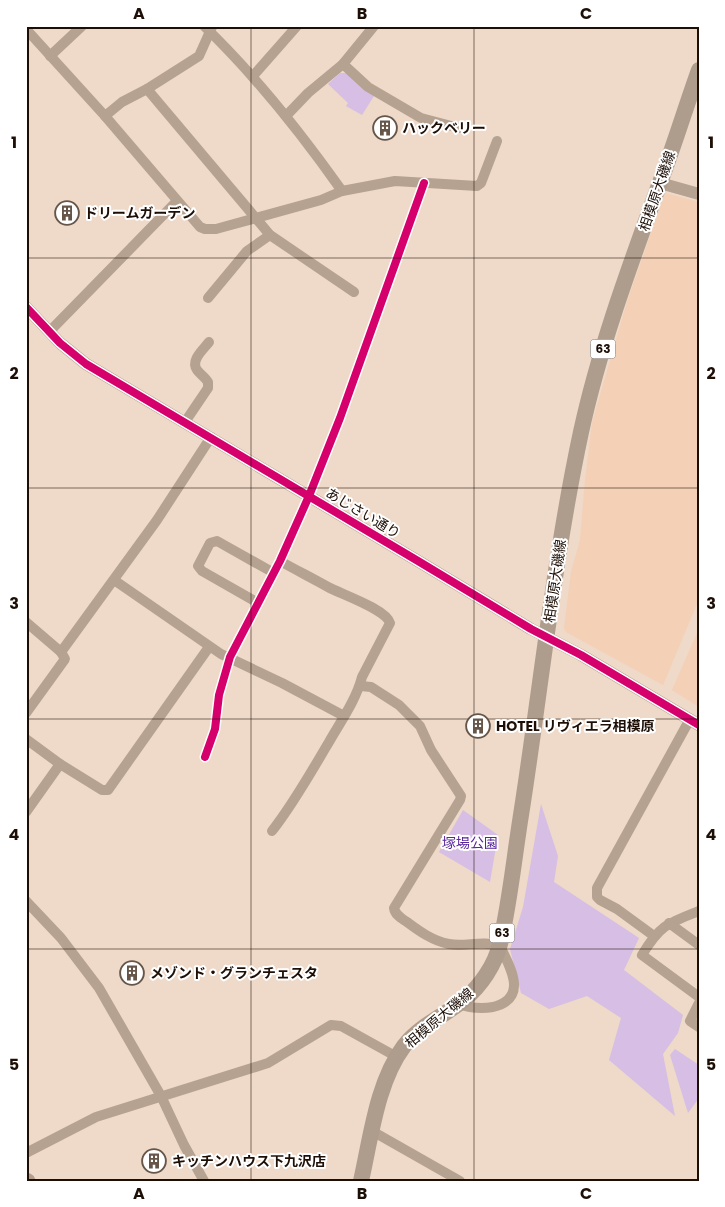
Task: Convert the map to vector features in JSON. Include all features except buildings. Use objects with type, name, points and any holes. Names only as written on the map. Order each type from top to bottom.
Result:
[{"type":"main road","name":"相模原大磯線","points":[[361,1181],[372,1131],[389,1070],[406,1043],[476,988],[487,973],[500,946],[526,784],[563,527],[582,430],[602,352],[699,70]]},
{"type":"street","points":[[50,56],[82,26]]},
{"type":"street","points":[[253,76],[297,26]]},
{"type":"street","points":[[286,116],[308,93],[343,64],[374,26]]},
{"type":"street","points":[[26,28],[105,116],[177,201],[200,226],[206,229],[216,229],[322,200],[342,191],[368,185],[394,181],[477,186],[481,183],[497,140]]},
{"type":"street","points":[[105,116],[122,102],[199,56],[209,28],[253,76],[286,116],[342,191]]},
{"type":"street","points":[[343,64],[368,87],[421,118],[459,128]]},
{"type":"street","points":[[146,89],[270,235],[354,292]]},
{"type":"street","points":[[660,182],[699,194]]},
{"type":"street","points":[[205,757],[215,730],[219,695],[230,657],[280,561],[340,418],[424,183]]},
{"type":"street","points":[[49,332],[177,201]]},
{"type":"street","points":[[208,298],[247,251],[270,235]]},
{"type":"street","name":"あじさい通り","points":[[26,307],[49,332],[86,364],[546,638],[597,664],[694,722]]},
{"type":"street","points":[[185,422],[208,388],[206,379],[197,370],[195,363],[209,342]]},
{"type":"street","points":[[61,652],[157,520],[210,437]]},
{"type":"street","points":[[258,603],[202,571],[198,566],[199,561],[210,543],[217,541],[274,573]]},
{"type":"street","points":[[272,831],[305,783],[344,716],[361,686],[362,677],[389,628],[389,619],[371,606],[330,588],[280,561]]},
{"type":"street","points":[[114,580],[209,647],[344,716]]},
{"type":"street","points":[[26,622],[61,652],[65,659],[26,712]]},
{"type":"street","points":[[26,739],[60,764],[102,790],[108,790],[209,647]]},
{"type":"street","points":[[361,686],[371,688],[399,705],[420,726],[431,750],[461,796],[394,906],[394,912],[440,942],[457,944],[489,942],[500,946],[514,980],[514,993],[509,1000],[501,1005],[487,1008],[468,1008],[458,1004]]},
{"type":"street","points":[[654,936],[617,909],[600,900],[597,897],[597,888],[694,722]]},
{"type":"street","points":[[26,812],[60,764]]},
{"type":"street","points":[[26,900],[86,968],[99,988],[161,1096],[184,1145],[204,1181]]},
{"type":"street","points":[[699,911],[669,923],[654,936],[642,955],[699,997]]},
{"type":"street","points":[[669,923],[699,945]]},
{"type":"street","points":[[699,1003],[690,1020],[699,1028]]},
{"type":"street","points":[[26,1153],[96,1117],[268,1063],[331,1025],[340,1026],[397,1057]]},
{"type":"street","points":[[372,1131],[460,1181]]},
{"type":"shaded area","points":[[665,193],[699,202],[699,599],[663,685],[566,632],[564,628],[571,572],[580,540],[592,423],[627,302]]},
{"type":"shaded area","points":[[699,629],[699,707],[672,690]]},
{"type":"green space","points":[[340,73],[346,73],[374,96],[362,115],[346,106],[348,103],[328,84]]},
{"type":"green space","points":[[541,804],[558,856],[554,882],[639,938],[624,970],[683,1015],[678,1033],[663,1054],[675,1116],[609,1060],[621,1018],[587,996],[549,1009],[521,993],[510,949],[523,907]]},
{"type":"green space","name":"塚場公園","points":[[463,810],[498,835],[490,882],[439,852]]},
{"type":"green space","points":[[675,1049],[699,1065],[699,1098],[688,1113],[670,1055]]},
{"type":"cycle path","points":[[205,757],[215,729],[219,695],[230,657],[280,561],[309,496],[340,418],[424,183]]},
{"type":"cycle path","points":[[26,307],[60,343],[86,364],[531,629],[581,655],[699,725]]},
{"type":"place","name":"ハックベリー","points":[[385,128]]},
{"type":"place","name":"ドリームガーデン","points":[[67,213]]},
{"type":"place","name":"HOTEL リヴィエラ相模原","points":[[478,726]]},
{"type":"place","name":"メゾンド・グランチェスタ","points":[[132,973]]},
{"type":"place","name":"キッチンハウス下九沢店","points":[[154,1161]]}]
